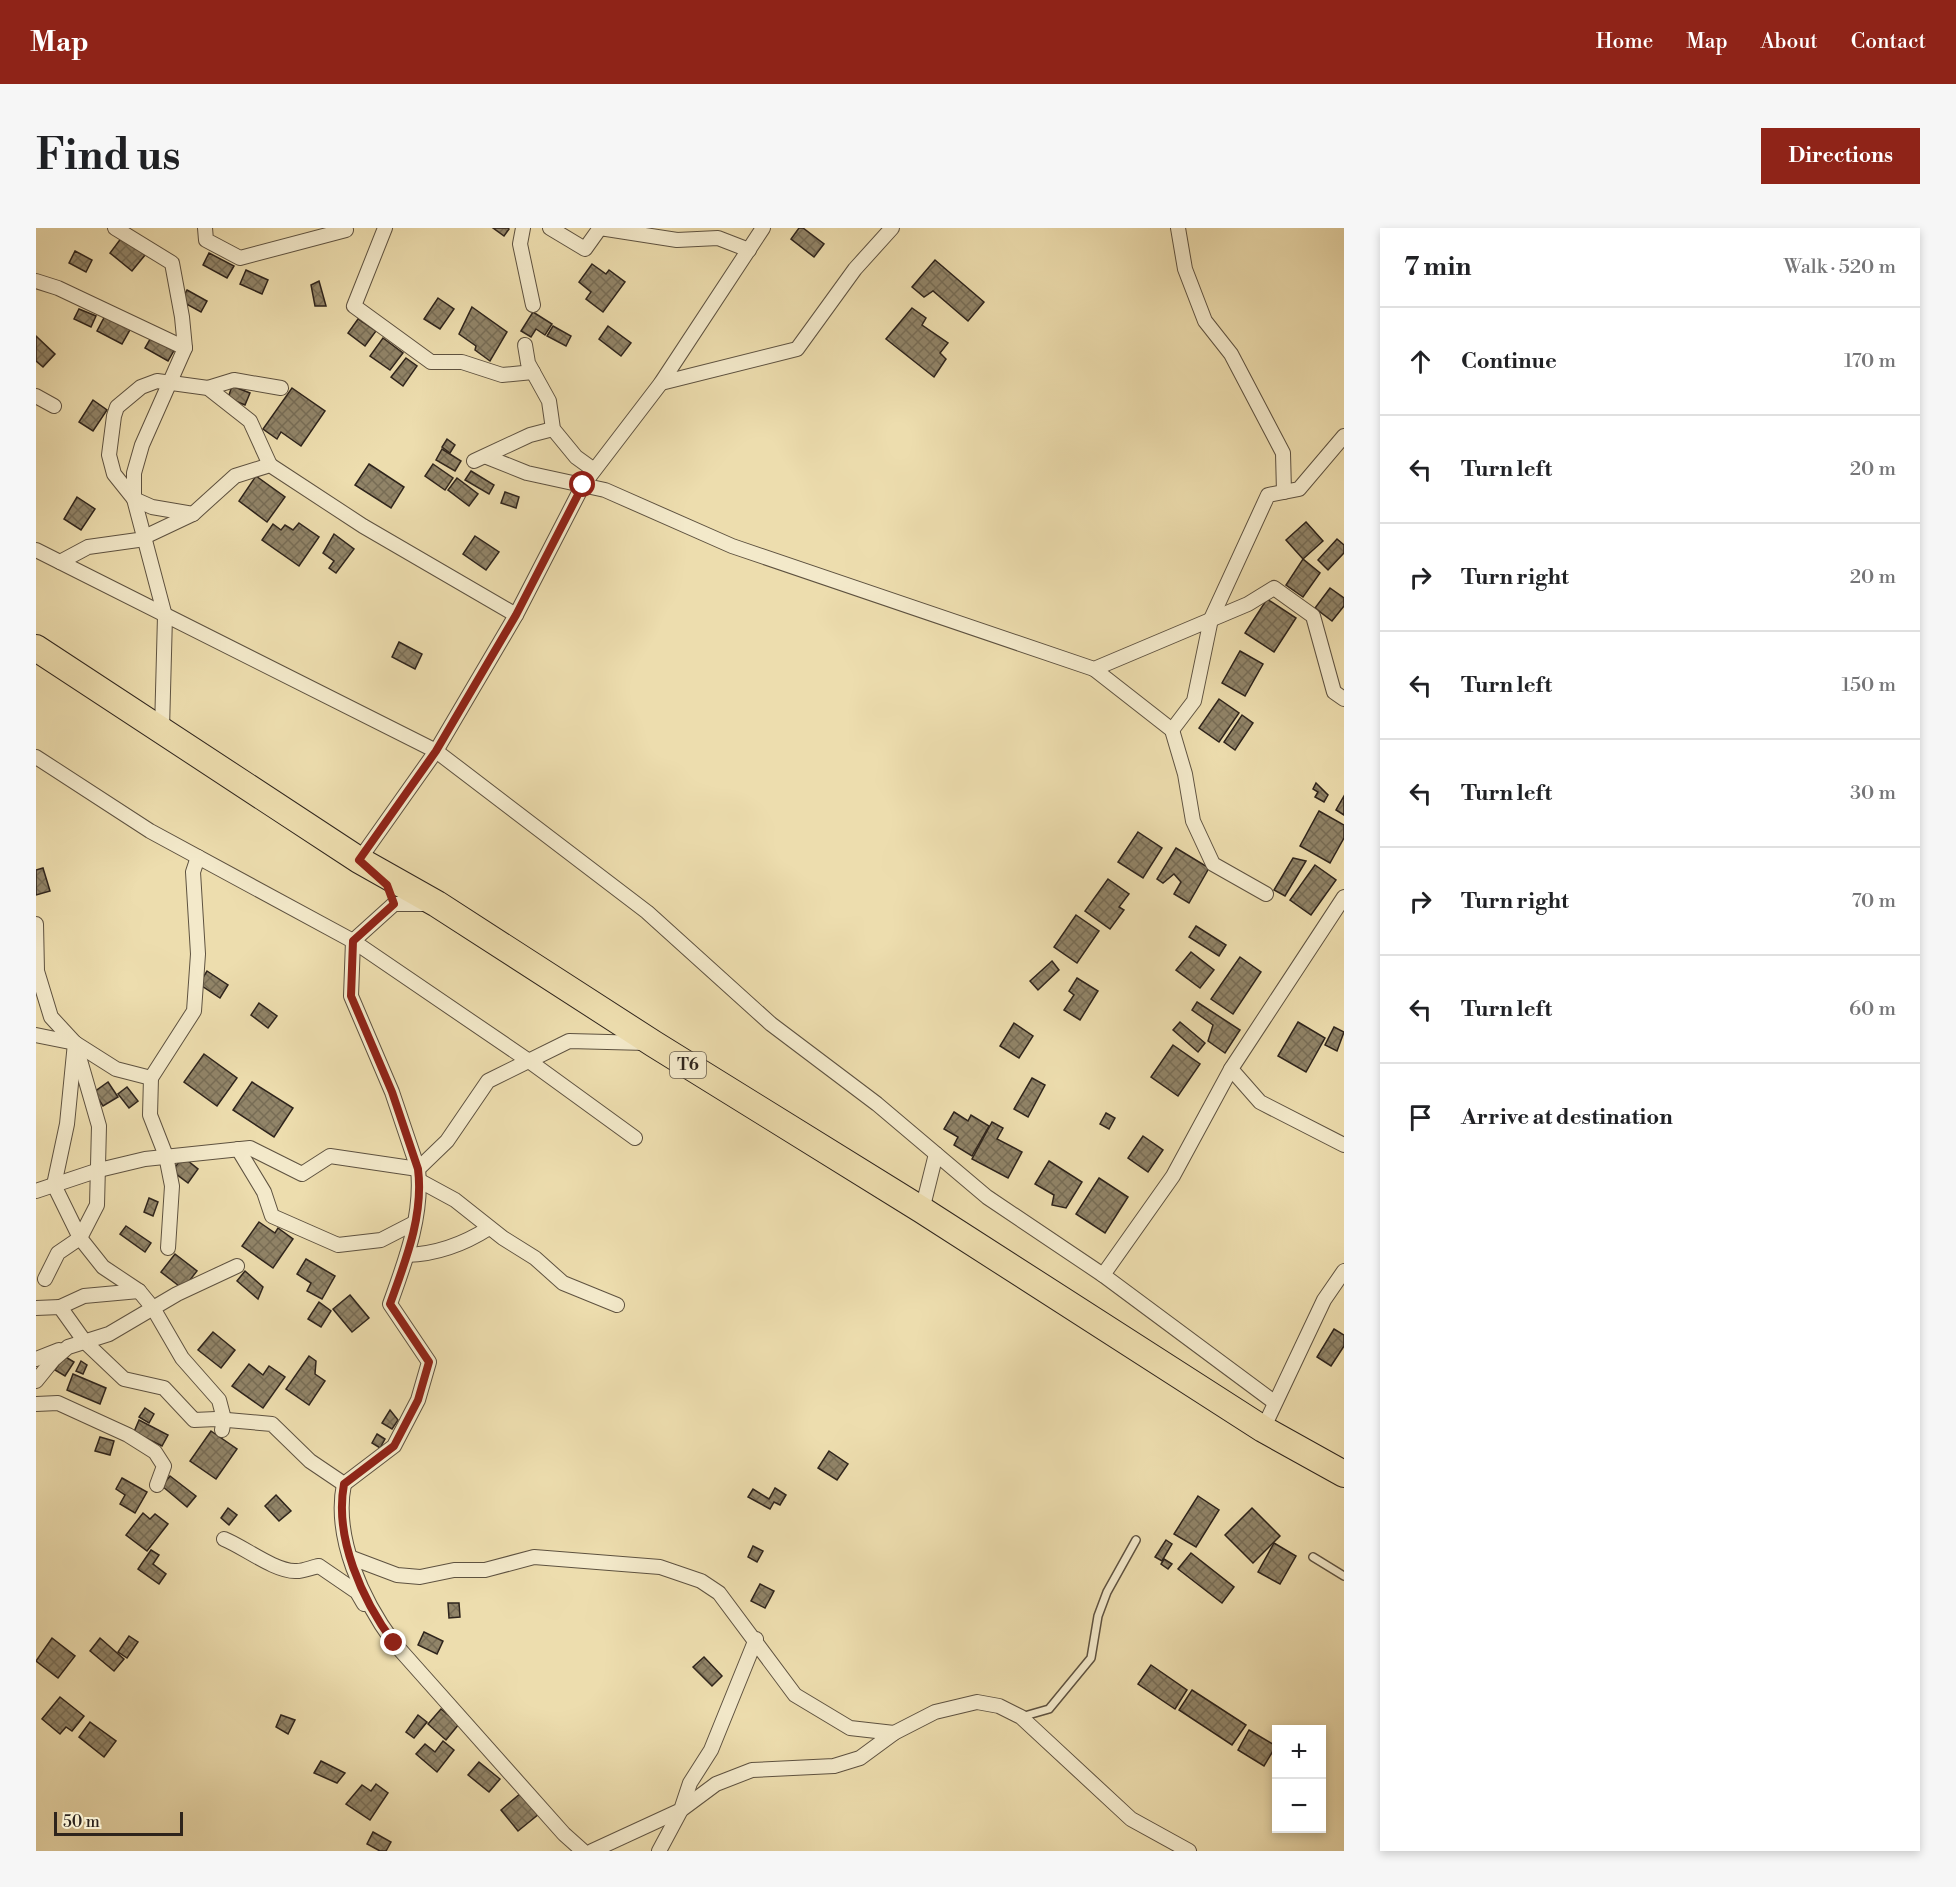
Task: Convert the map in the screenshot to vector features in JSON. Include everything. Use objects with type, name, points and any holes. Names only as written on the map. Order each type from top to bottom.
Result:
[{"type":"highway","name":"T6","points":[[36,648],[359,860],[437,904],[654,1044],[922,1210],[1263,1429],[1344,1474]]},
{"type":"street","points":[[115,228],[172,263],[182,317],[184,348],[167,382],[142,445],[134,473],[134,499],[146,535],[165,616],[162,729]]},
{"type":"street","points":[[205,228],[206,240],[240,258],[346,230]]},
{"type":"street","points":[[385,228],[354,306],[431,362],[462,362],[502,375],[533,372]]},
{"type":"street","points":[[523,228],[520,244],[533,304]]},
{"type":"street","points":[[550,228],[585,249],[600,228],[677,240],[718,238],[749,250]]},
{"type":"street","points":[[394,904],[387,885],[359,860],[436,751],[516,615],[583,485],[662,383],[763,228]]},
{"type":"street","points":[[662,383],[797,350],[855,269],[892,228]]},
{"type":"street","points":[[1178,228],[1185,269],[1204,321],[1231,354],[1283,453],[1284,492]]},
{"type":"street","points":[[36,281],[58,288],[184,348]]},
{"type":"street","points":[[525,345],[528,363],[549,401],[553,429],[576,457],[594,470]]},
{"type":"street","points":[[193,514],[152,507],[134,499],[114,474],[111,465],[110,441],[117,407],[145,384],[167,382],[208,388],[234,380],[281,388]]},
{"type":"street","points":[[208,388],[250,422],[270,465],[363,526],[516,615]]},
{"type":"street","points":[[36,396],[54,406]]},
{"type":"street","points":[[553,429],[498,449],[481,459],[527,473],[606,490],[732,546],[1094,669],[1172,730],[1185,774],[1193,821],[1213,864],[1266,894]]},
{"type":"street","points":[[1172,730],[1194,701],[1211,619],[1268,495],[1299,489],[1344,436]]},
{"type":"street","points":[[60,562],[88,547],[138,540],[193,514],[235,476],[270,465]]},
{"type":"street","points":[[36,550],[436,751],[647,912],[771,1024],[877,1104],[987,1197],[1103,1275],[1274,1402]]},
{"type":"street","points":[[1094,669],[1248,604],[1274,588],[1313,616],[1334,692],[1344,699]]},
{"type":"street","points":[[36,757],[150,831],[353,941],[529,1061],[635,1138]]},
{"type":"street","points":[[168,1248],[172,1186],[166,1156],[150,1115],[151,1078],[194,1011],[198,954],[193,872],[198,857]]},
{"type":"street","points":[[1103,1275],[1173,1176],[1231,1069],[1344,897]]},
{"type":"street","points":[[376,1618],[352,1558],[341,1501],[344,1484],[394,1446],[418,1400],[429,1362],[390,1304],[408,1255],[419,1175],[392,1092],[351,996],[353,941],[394,904],[437,904]]},
{"type":"street","points":[[36,924],[37,971],[51,1017],[75,1043],[116,1069],[151,1078]]},
{"type":"street","points":[[36,1035],[75,1043]]},
{"type":"street","points":[[419,1175],[447,1141],[488,1081],[568,1041],[654,1044]]},
{"type":"street","points":[[45,1279],[58,1252],[80,1238],[97,1205],[99,1126],[75,1043]]},
{"type":"street","points":[[75,1043],[67,1124],[54,1185],[80,1238],[103,1267],[139,1291],[153,1308],[182,1358],[219,1400],[223,1425]]},
{"type":"street","points":[[1231,1069],[1260,1102],[1344,1145]]},
{"type":"street","points":[[36,1191],[99,1170],[166,1156],[250,1148],[302,1173],[330,1156],[419,1175],[489,1228],[528,1253],[563,1283],[617,1305]]},
{"type":"street","points":[[238,1149],[264,1192],[272,1216],[338,1245],[381,1240],[414,1223]]},
{"type":"street","points":[[922,1210],[936,1154]]},
{"type":"street","points":[[408,1255],[427,1254],[447,1249],[489,1228]]},
{"type":"street","points":[[36,1359],[109,1334],[211,1276],[237,1266]]},
{"type":"street","points":[[1263,1429],[1324,1300],[1344,1271]]},
{"type":"street","points":[[36,1308],[60,1307],[84,1296],[139,1291]]},
{"type":"street","points":[[60,1307],[85,1342],[124,1379],[164,1388],[194,1420],[223,1425],[272,1424],[310,1461],[344,1484]]},
{"type":"street","points":[[36,1381],[53,1360],[68,1347]]},
{"type":"street","points":[[36,1404],[58,1403],[128,1435],[155,1452],[164,1466],[156,1485]]},
{"type":"street","points":[[224,1539],[295,1572],[319,1566],[357,1592],[441,1695],[564,1834],[583,1851]]},
{"type":"street","points":[[352,1558],[397,1575],[420,1577],[454,1570],[485,1569],[534,1557],[660,1568],[701,1581],[719,1593],[756,1639],[771,1664],[795,1695],[850,1728],[894,1733]]},
{"type":"street","points":[[659,1851],[681,1810],[690,1783],[711,1750],[756,1639]]},
{"type":"street","points":[[592,1851],[681,1810],[716,1784],[752,1770],[834,1766],[860,1758],[894,1733],[935,1712],[977,1702],[999,1706],[1021,1717],[1131,1819],[1189,1851]]},
{"type":"lane","points":[[1021,1717],[1049,1709],[1091,1658],[1098,1616],[1107,1592],[1136,1540]]},
{"type":"lane","points":[[1313,1557],[1344,1576]]},
{"type":"building","points":[[493,228],[508,228],[509,229],[504,236]]},
{"type":"building","points":[[799,228],[803,228],[824,244],[814,257],[791,239]]},
{"type":"building","points":[[122,237],[145,255],[132,271],[110,253]]},
{"type":"building","points":[[75,251],[92,260],[86,272],[69,263]]},
{"type":"building","points":[[209,253],[234,266],[227,278],[203,265]]},
{"type":"building","points":[[935,260],[984,302],[968,321],[933,291],[924,297],[912,287]]},
{"type":"building","points":[[592,264],[606,274],[609,270],[625,282],[603,312],[586,299],[591,292],[579,282]]},
{"type":"building","points":[[246,270],[268,280],[262,294],[240,284]]},
{"type":"building","points":[[319,281],[326,306],[315,306],[311,285]]},
{"type":"building","points":[[187,290],[207,301],[201,312],[181,301]]},
{"type":"building","points":[[438,298],[454,309],[440,329],[424,319]]},
{"type":"building","points":[[472,307],[507,332],[490,361],[475,350],[476,346],[459,334]]},
{"type":"building","points":[[912,308],[926,318],[922,325],[948,343],[940,353],[946,359],[934,377],[886,339]]},
{"type":"building","points":[[79,309],[96,316],[91,327],[74,319]]},
{"type":"building","points":[[533,312],[552,324],[545,335],[536,329],[531,337],[521,331]]},
{"type":"building","points":[[106,314],[131,328],[122,344],[97,331]]},
{"type":"building","points":[[358,319],[376,331],[365,346],[348,333]]},
{"type":"building","points":[[553,326],[571,336],[566,346],[547,336]]},
{"type":"building","points":[[608,326],[631,343],[621,356],[599,339]]},
{"type":"building","points":[[153,334],[176,347],[168,361],[145,348]]},
{"type":"building","points":[[36,336],[55,354],[43,367],[36,361]]},
{"type":"building","points":[[383,338],[403,353],[390,370],[370,356]]},
{"type":"building","points":[[406,358],[417,366],[403,386],[391,377]]},
{"type":"building","points":[[232,386],[250,393],[245,405],[228,398]]},
{"type":"building","points":[[292,388],[325,411],[301,446],[281,432],[277,439],[263,429]]},
{"type":"building","points":[[93,400],[107,410],[93,431],[79,422]]},
{"type":"building","points":[[447,439],[455,445],[450,453],[442,447]]},
{"type":"building","points":[[442,449],[461,461],[455,471],[436,460]]},
{"type":"building","points":[[369,464],[404,487],[391,508],[355,485]]},
{"type":"building","points":[[433,464],[453,478],[445,490],[425,476]]},
{"type":"building","points":[[471,471],[494,485],[489,494],[465,480]]},
{"type":"building","points":[[256,476],[285,497],[267,522],[239,501]]},
{"type":"building","points":[[457,478],[478,494],[469,506],[448,490]]},
{"type":"building","points":[[505,492],[519,497],[516,508],[501,503]]},
{"type":"building","points":[[77,497],[95,509],[81,530],[64,519]]},
{"type":"building","points":[[1306,522],[1323,541],[1303,559],[1286,540]]},
{"type":"building","points":[[299,523],[319,537],[299,566],[262,540],[273,524],[281,530],[285,525],[293,530]]},
{"type":"building","points":[[334,534],[354,549],[336,573],[329,568],[334,561],[323,553]]},
{"type":"building","points":[[475,536],[499,552],[486,570],[463,554]]},
{"type":"building","points":[[1337,539],[1344,545],[1344,553],[1328,570],[1318,560]]},
{"type":"building","points":[[1303,559],[1320,573],[1303,597],[1286,585]]},
{"type":"building","points":[[1330,588],[1344,598],[1344,606],[1332,621],[1315,608]]},
{"type":"building","points":[[1267,599],[1296,618],[1274,652],[1245,633]]},
{"type":"building","points":[[399,642],[422,654],[415,669],[392,657]]},
{"type":"building","points":[[1240,651],[1263,664],[1245,696],[1222,683]]},
{"type":"building","points":[[1219,699],[1239,713],[1219,742],[1199,728]]},
{"type":"building","points":[[1242,715],[1253,723],[1235,750],[1224,742]]},
{"type":"building","points":[[1316,783],[1328,795],[1324,802],[1315,797],[1318,792],[1313,789]]},
{"type":"building","points":[[1344,796],[1344,815],[1336,810]]},
{"type":"building","points":[[1319,811],[1344,825],[1344,838],[1330,863],[1300,846]]},
{"type":"building","points":[[1138,832],[1162,848],[1143,878],[1118,862]]},
{"type":"building","points":[[1176,848],[1209,868],[1189,903],[1174,894],[1181,882],[1174,874],[1163,883],[1157,879]]},
{"type":"building","points":[[1293,858],[1306,861],[1285,896],[1274,890]]},
{"type":"building","points":[[1315,865],[1336,880],[1311,915],[1290,900]]},
{"type":"building","points":[[43,868],[50,891],[36,895],[36,870]]},
{"type":"building","points":[[1108,879],[1129,894],[1119,907],[1124,910],[1110,929],[1085,911]]},
{"type":"building","points":[[1076,915],[1099,931],[1077,963],[1054,947]]},
{"type":"building","points":[[1196,926],[1226,945],[1219,956],[1189,937]]},
{"type":"building","points":[[1191,952],[1214,970],[1200,988],[1176,970]]},
{"type":"building","points":[[1240,957],[1261,972],[1233,1014],[1211,999]]},
{"type":"building","points":[[1052,961],[1059,970],[1038,990],[1030,981]]},
{"type":"building","points":[[207,971],[228,985],[220,998],[199,984]]},
{"type":"building","points":[[1077,978],[1098,991],[1080,1020],[1064,1010],[1074,995],[1069,991]]},
{"type":"building","points":[[1197,1002],[1240,1030],[1225,1053],[1208,1041],[1213,1025],[1192,1010]]},
{"type":"building","points":[[259,1003],[277,1016],[268,1028],[251,1015]]},
{"type":"building","points":[[1180,1022],[1205,1043],[1198,1052],[1173,1030]]},
{"type":"building","points":[[1298,1022],[1325,1038],[1306,1072],[1278,1056]]},
{"type":"building","points":[[1014,1023],[1033,1036],[1019,1058],[1000,1046]]},
{"type":"building","points":[[1334,1027],[1344,1032],[1337,1051],[1325,1045]]},
{"type":"building","points":[[1173,1045],[1200,1064],[1178,1096],[1151,1077]]},
{"type":"building","points":[[204,1054],[237,1078],[217,1106],[184,1082]]},
{"type":"building","points":[[1032,1078],[1045,1085],[1028,1117],[1014,1109]]},
{"type":"building","points":[[108,1082],[118,1097],[103,1106],[94,1092]]},
{"type":"building","points":[[252,1082],[293,1108],[274,1137],[233,1110]]},
{"type":"building","points":[[127,1087],[138,1101],[129,1108],[118,1094]]},
{"type":"building","points":[[954,1112],[968,1121],[971,1115],[989,1126],[972,1156],[954,1145],[958,1137],[944,1129]]},
{"type":"building","points":[[1106,1113],[1115,1118],[1109,1129],[1100,1124]]},
{"type":"building","points":[[992,1122],[1003,1128],[997,1139],[1022,1152],[1008,1178],[972,1159]]},
{"type":"building","points":[[1143,1136],[1163,1150],[1148,1172],[1128,1158]]},
{"type":"building","points":[[183,1157],[198,1169],[188,1183],[172,1171]]},
{"type":"building","points":[[1049,1161],[1082,1182],[1066,1208],[1052,1205],[1054,1195],[1035,1184]]},
{"type":"building","points":[[1099,1178],[1128,1197],[1105,1233],[1076,1214]]},
{"type":"building","points":[[149,1198],[158,1202],[153,1216],[144,1212]]},
{"type":"building","points":[[259,1222],[275,1233],[278,1228],[293,1239],[273,1268],[242,1246]]},
{"type":"building","points":[[126,1226],[151,1243],[145,1252],[120,1234]]},
{"type":"building","points":[[175,1254],[197,1271],[183,1289],[161,1272]]},
{"type":"building","points":[[306,1259],[335,1276],[322,1299],[307,1291],[311,1283],[297,1274]]},
{"type":"building","points":[[245,1271],[263,1287],[258,1299],[237,1281]]},
{"type":"building","points":[[350,1295],[369,1318],[352,1332],[333,1309]]},
{"type":"building","points":[[319,1302],[331,1311],[321,1327],[308,1319]]},
{"type":"building","points":[[1334,1329],[1344,1335],[1344,1346],[1331,1366],[1317,1357]]},
{"type":"building","points":[[213,1332],[235,1350],[221,1368],[198,1350]]},
{"type":"building","points":[[64,1356],[74,1362],[65,1376],[55,1370]]},
{"type":"building","points":[[309,1356],[316,1361],[315,1374],[325,1381],[309,1405],[286,1389]]},
{"type":"building","points":[[81,1361],[87,1365],[83,1374],[76,1371]]},
{"type":"building","points":[[249,1364],[263,1375],[269,1366],[285,1377],[263,1408],[232,1386]]},
{"type":"building","points":[[73,1374],[106,1388],[100,1404],[67,1390]]},
{"type":"building","points":[[145,1408],[154,1414],[149,1423],[139,1417]]},
{"type":"building","points":[[390,1410],[398,1420],[392,1429],[382,1423]]},
{"type":"building","points":[[139,1420],[168,1435],[162,1446],[134,1432]]},
{"type":"building","points":[[211,1431],[237,1449],[216,1479],[190,1461]]},
{"type":"building","points":[[377,1434],[385,1439],[380,1448],[372,1443]]},
{"type":"building","points":[[100,1437],[114,1441],[110,1455],[95,1451]]},
{"type":"building","points":[[829,1451],[848,1464],[837,1480],[818,1468]]},
{"type":"building","points":[[170,1476],[196,1496],[187,1507],[162,1486]]},
{"type":"building","points":[[122,1478],[147,1492],[135,1513],[120,1504],[125,1495],[116,1489]]},
{"type":"building","points":[[775,1488],[786,1495],[780,1505],[774,1502],[770,1509],[748,1497],[753,1489],[769,1499]]},
{"type":"building","points":[[276,1495],[291,1511],[279,1521],[265,1506]]},
{"type":"building","points":[[1198,1496],[1219,1510],[1196,1547],[1174,1534]]},
{"type":"building","points":[[228,1508],[237,1515],[229,1525],[221,1518]]},
{"type":"building","points":[[1252,1508],[1280,1536],[1253,1563],[1225,1535]]},
{"type":"building","points":[[143,1513],[150,1519],[155,1514],[168,1524],[147,1551],[126,1535]]},
{"type":"building","points":[[1166,1540],[1172,1544],[1162,1561],[1155,1557]]},
{"type":"building","points":[[1274,1543],[1296,1556],[1280,1584],[1258,1572]]},
{"type":"building","points":[[753,1546],[763,1551],[757,1562],[748,1557]]},
{"type":"building","points":[[151,1550],[159,1555],[153,1564],[166,1574],[159,1584],[138,1569]]},
{"type":"building","points":[[1191,1553],[1234,1587],[1222,1603],[1178,1569]]},
{"type":"building","points":[[1164,1559],[1172,1564],[1168,1569],[1161,1564]]},
{"type":"building","points":[[760,1584],[774,1591],[765,1608],[751,1601]]},
{"type":"building","points":[[448,1603],[459,1603],[460,1617],[449,1618]]},
{"type":"building","points":[[424,1632],[443,1641],[437,1654],[418,1645]]},
{"type":"building","points":[[129,1636],[138,1642],[127,1658],[118,1652]]},
{"type":"building","points":[[52,1638],[75,1656],[58,1678],[36,1661]]},
{"type":"building","points":[[100,1638],[124,1659],[114,1671],[90,1651]]},
{"type":"building","points":[[704,1657],[722,1676],[712,1686],[693,1667]]},
{"type":"building","points":[[1151,1665],[1187,1690],[1175,1709],[1138,1684]]},
{"type":"building","points":[[1192,1690],[1246,1725],[1232,1745],[1179,1710]]},
{"type":"building","points":[[60,1697],[84,1716],[72,1731],[66,1727],[60,1734],[42,1719]]},
{"type":"building","points":[[441,1709],[459,1724],[446,1740],[428,1724]]},
{"type":"building","points":[[281,1715],[295,1720],[288,1734],[276,1727]]},
{"type":"building","points":[[418,1715],[427,1722],[414,1738],[406,1732]]},
{"type":"building","points":[[90,1722],[116,1741],[104,1757],[79,1737]]},
{"type":"building","points":[[1249,1730],[1272,1744],[1272,1753],[1264,1766],[1238,1750]]},
{"type":"building","points":[[443,1741],[454,1750],[437,1772],[416,1754],[425,1744],[435,1752]]},
{"type":"building","points":[[321,1761],[345,1773],[337,1783],[314,1773]]},
{"type":"building","points":[[479,1762],[500,1779],[489,1792],[468,1775]]},
{"type":"building","points":[[376,1784],[388,1793],[370,1820],[346,1804],[362,1785],[371,1791]]},
{"type":"building","points":[[521,1793],[539,1814],[518,1831],[501,1810]]},
{"type":"building","points":[[373,1832],[391,1842],[386,1851],[380,1851],[367,1844]]},
{"type":"route","points":[[394,1643],[376,1618],[357,1575],[344,1528],[341,1501],[344,1484],[394,1446],[418,1400],[429,1362],[390,1304],[411,1244],[420,1182],[418,1169],[392,1092],[351,996],[353,941],[394,904],[387,885],[359,860],[436,751],[516,615],[583,485]]}]
